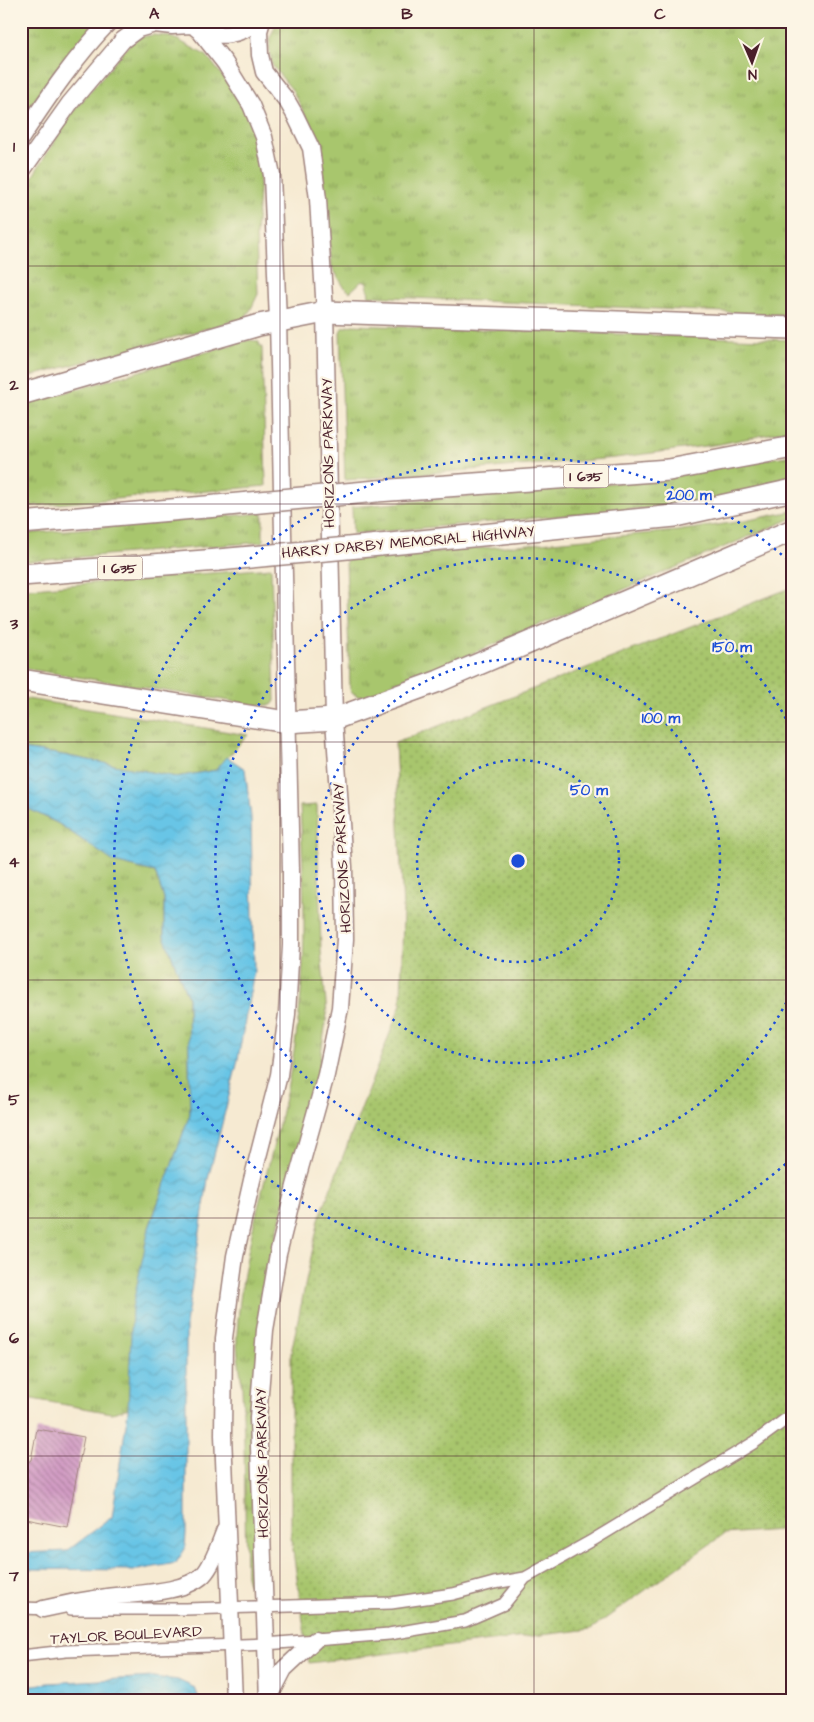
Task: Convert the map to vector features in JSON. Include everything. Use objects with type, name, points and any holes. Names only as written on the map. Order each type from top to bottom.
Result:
[{"type":"highway","points":[[21,394],[278,321],[325,312],[793,328]]},
{"type":"highway","name":"I 635","points":[[21,523],[377,491],[669,470],[793,447]]},
{"type":"highway","name":"HARRY DARBY MEMORIAL HIGHWAY","points":[[21,575],[218,560],[675,516],[793,490]]},
{"type":"highway","points":[[21,680],[287,722],[334,719],[439,681],[793,530]]},
{"type":"main road","points":[[21,138],[45,102],[98,33],[110,21]]},
{"type":"main road","points":[[21,172],[70,103],[123,40],[138,29],[155,24],[172,26],[192,25],[216,35],[233,34],[250,28],[257,21]]},
{"type":"main road","name":"HORIZONS PARKWAY","points":[[262,21],[259,31],[260,55],[264,72],[287,101],[310,148],[318,199],[325,312],[334,719],[344,867],[345,939],[340,1008],[326,1075],[278,1254],[265,1330],[258,1418],[268,1701]]},
{"type":"main road","points":[[192,25],[225,63],[251,105],[264,137],[272,175],[278,321],[292,872],[291,944],[287,1014],[279,1074],[235,1256],[224,1338],[223,1408],[234,1701]]},
{"type":"main road","points":[[43,1609],[76,1601],[174,1588],[195,1581],[205,1574],[227,1523]]},
{"type":"main road","points":[[268,1701],[284,1669],[315,1640]]},
{"type":"street","points":[[525,1578],[593,1540],[748,1447],[793,1414]]},
{"type":"street","name":"TAYLOR BOULEVARD","points":[[21,1608],[265,1607],[391,1602],[453,1594],[494,1583],[525,1578]]},
{"type":"street","name":"TAYLOR BOULEVARD","points":[[21,1656],[66,1651],[266,1644],[390,1634],[465,1621],[504,1604],[525,1578]]},
{"type":"green space","points":[[21,21],[101,21],[53,73],[21,120]]},
{"type":"green space","points":[[277,21],[793,21],[793,315],[369,296],[367,283],[362,281],[350,292],[344,287],[332,267],[322,170],[312,129],[293,91],[272,65],[269,47]]},
{"type":"green space","points":[[153,35],[167,36],[178,40],[207,56],[237,95],[256,131],[261,161],[256,236],[258,294],[245,318],[21,379],[21,195],[72,113],[129,45],[141,37]]},
{"type":"green space","points":[[352,325],[793,340],[793,429],[720,444],[615,458],[345,480],[340,332],[342,328]]},
{"type":"green space","points":[[249,340],[258,341],[262,348],[266,486],[21,507],[21,405]]},
{"type":"green space","points":[[793,455],[793,485],[683,505],[353,534],[352,507],[633,481]]},
{"type":"green space","points":[[793,511],[793,518],[383,691],[361,697],[357,696],[350,689],[346,560],[677,531],[744,521]]},
{"type":"green space","points":[[263,513],[263,542],[21,562],[21,534]]},
{"type":"green space","points":[[271,568],[275,701],[272,705],[255,705],[21,668],[21,589]]},
{"type":"green space","points":[[793,587],[793,1529],[724,1534],[591,1629],[309,1663],[291,1537],[291,1353],[319,1219],[401,1004],[403,909],[395,743]]},
{"type":"green space","points":[[21,698],[248,735],[216,770],[176,777],[58,754],[21,749]]},
{"type":"green space","points":[[21,805],[59,824],[114,862],[155,872],[164,898],[164,936],[188,998],[190,1114],[149,1228],[129,1408],[112,1413],[21,1397]]},
{"type":"green space","points":[[317,805],[321,951],[327,1014],[318,1074],[268,1273],[256,1578],[255,1585],[252,1588],[249,1587],[246,1576],[243,1412],[237,1334],[245,1265],[285,1097],[297,1028],[304,941],[300,806]]},
{"type":"water","points":[[21,749],[58,754],[176,777],[216,770],[227,757],[245,769],[251,817],[254,971],[237,1064],[208,1179],[186,1324],[185,1549],[176,1563],[138,1570],[21,1569],[21,1553],[67,1551],[112,1517],[128,1411],[132,1308],[149,1228],[190,1114],[188,998],[164,936],[164,898],[155,872],[114,862],[59,824],[21,805]]},
{"type":"water","points":[[154,1677],[178,1680],[195,1688],[200,1701],[21,1701],[21,1687],[48,1683]]},
{"type":"building","points":[[37,1429],[84,1437],[67,1527],[21,1518],[21,1467],[31,1460]]}]
